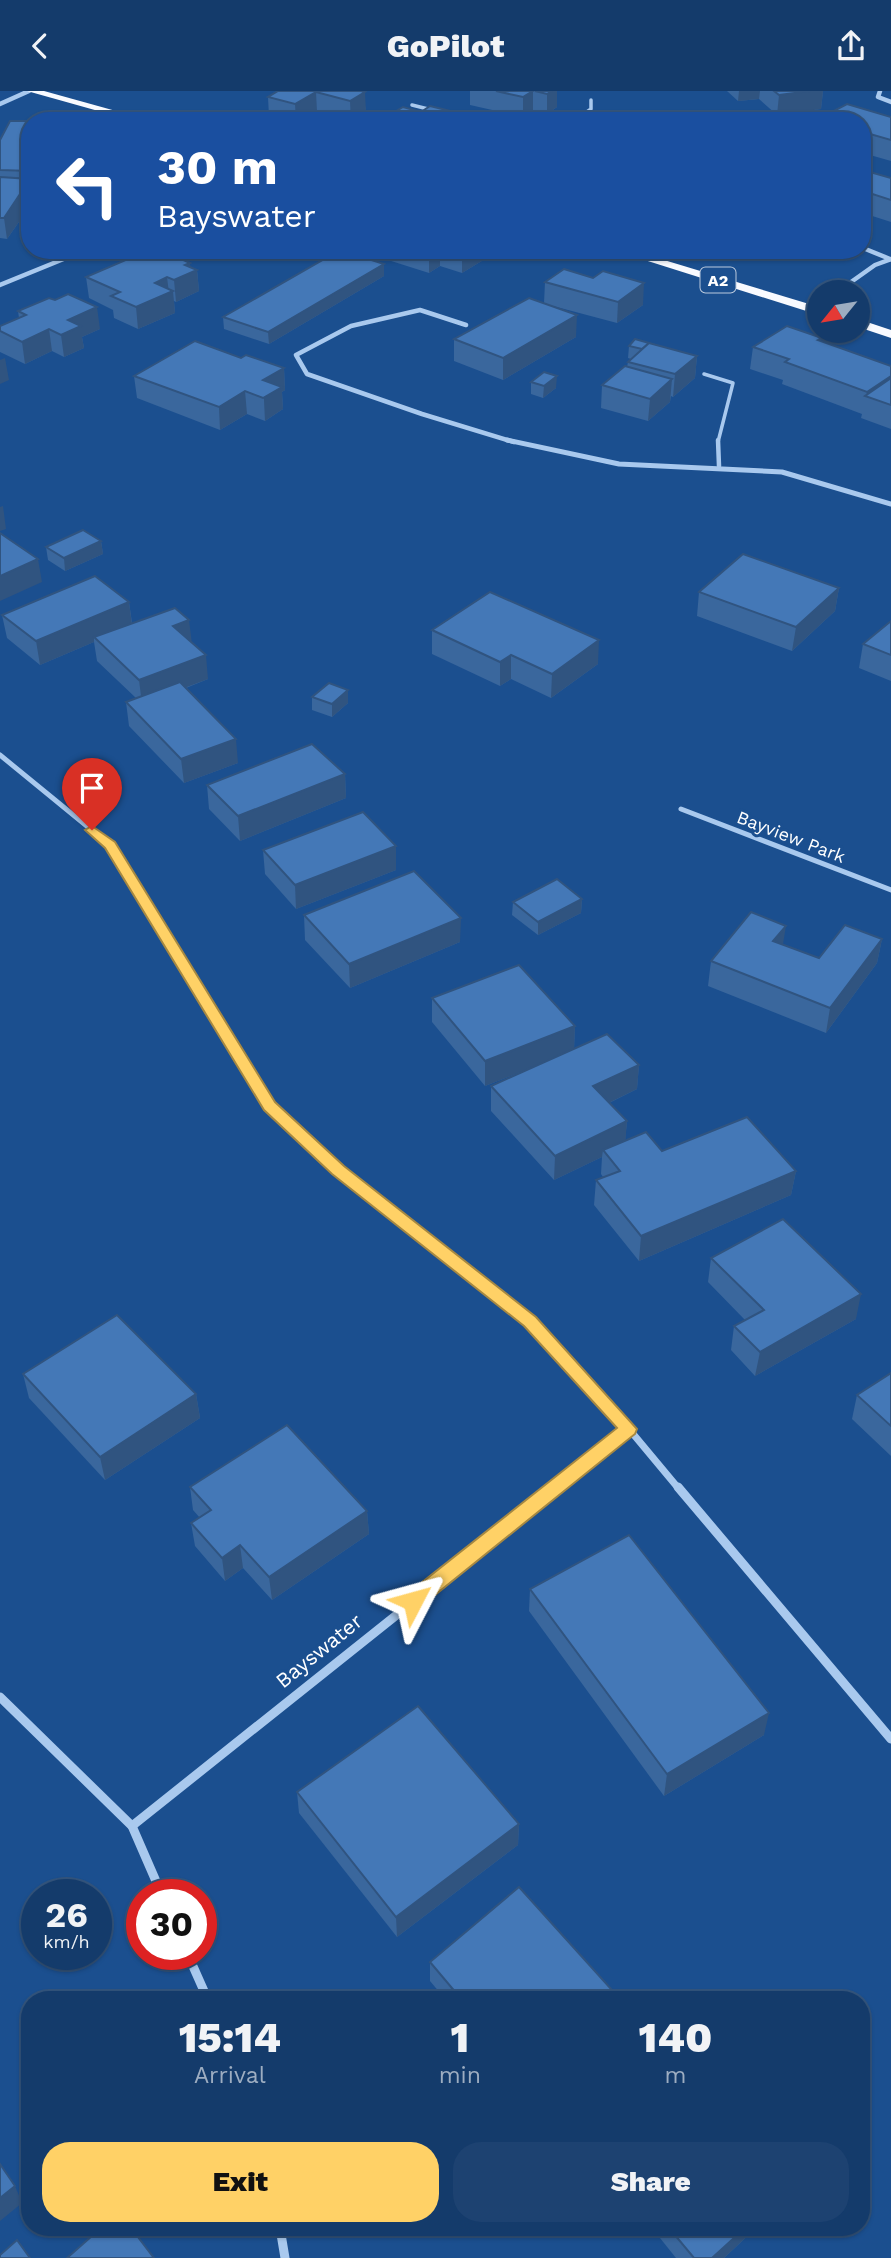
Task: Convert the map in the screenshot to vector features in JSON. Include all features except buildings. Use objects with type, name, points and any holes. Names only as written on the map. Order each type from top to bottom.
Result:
[{"type":"highway","points":[[31,91],[112,112]]},
{"type":"highway","name":"A2","points":[[649,259],[807,305]]},
{"type":"highway","points":[[870,327],[891,334]]},
{"type":"street","points":[[0,104],[31,91]]},
{"type":"street","points":[[880,91],[878,97],[891,102]]},
{"type":"street","points":[[871,251],[890,259]]},
{"type":"street","points":[[0,285],[64,259]]},
{"type":"street","points":[[854,280],[875,265],[890,259]]},
{"type":"street","points":[[466,324],[420,310],[351,326],[296,355],[307,374],[434,420],[580,457],[653,468],[719,466],[772,471],[891,504]]},
{"type":"street","points":[[0,755],[110,845],[270,1106],[338,1170],[530,1322],[629,1429],[891,1739]]},
{"type":"street","name":"Bayview Park","points":[[681,809],[891,890]]},
{"type":"street","name":"Bayswater","points":[[132,1826],[629,1429]]},
{"type":"street","points":[[0,1697],[132,1826],[155,1879]]},
{"type":"street","points":[[195,1970],[204,1991]]},
{"type":"street","points":[[281,2236],[285,2258]]},
{"type":"lane","points":[[587,112],[591,109],[591,100]]},
{"type":"lane","points":[[412,105],[437,111]]},
{"type":"lane","points":[[704,374],[733,383],[718,440],[719,466]]},
{"type":"route","points":[[92,830],[110,845],[270,1106],[338,1170],[530,1322],[629,1429],[413,1601]]}]
